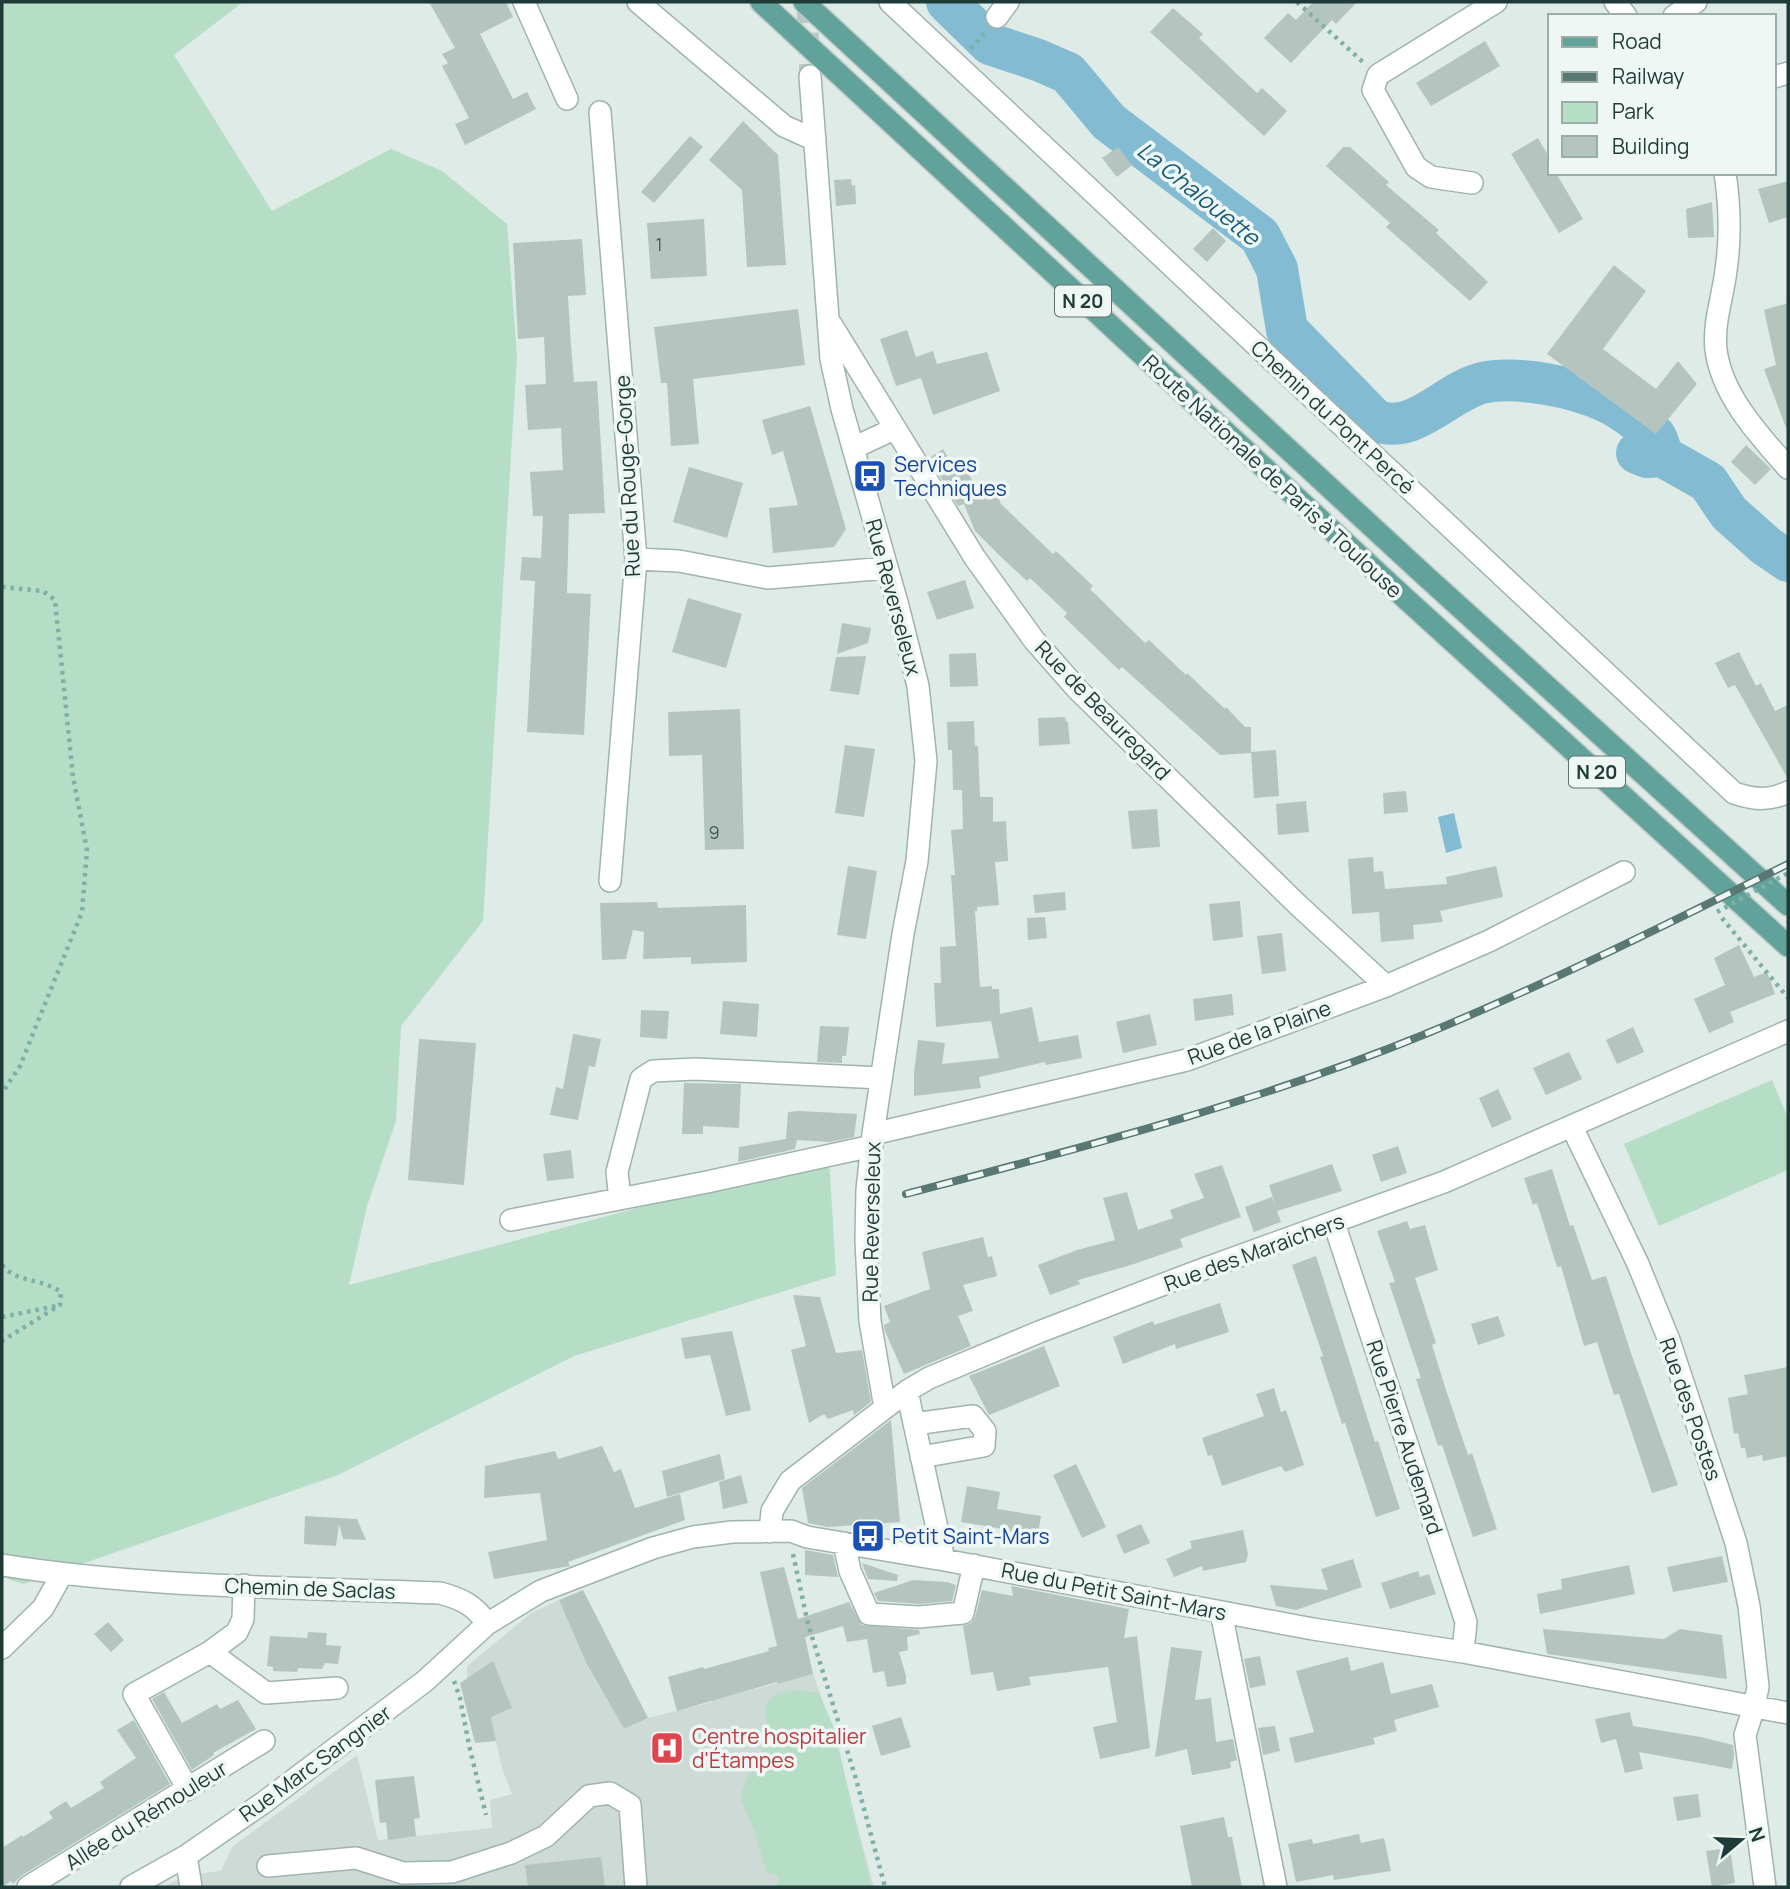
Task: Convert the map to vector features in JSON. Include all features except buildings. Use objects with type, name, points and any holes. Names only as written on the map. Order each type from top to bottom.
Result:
[{"type":"main road","name":"Route Nationale de Paris à Toulouse","points":[[761,2],[1395,590],[1788,946]]},
{"type":"main road","name":"Route Nationale de Paris à Toulouse","points":[[804,2],[1421,572],[1788,905]]},
{"type":"street","points":[[524,2],[567,99]]},
{"type":"street","points":[[638,2],[784,126],[815,140]]},
{"type":"street","name":"Chemin du Pont Percé","points":[[890,2],[1734,793],[1750,799],[1764,800],[1788,792]]},
{"type":"street","points":[[1472,183],[1431,177],[1416,167],[1373,90],[1378,75],[1496,2]]},
{"type":"street","points":[[1677,14],[1696,2]]},
{"type":"street","name":"Rue Reverseleux","points":[[810,76],[831,359],[918,686],[926,761],[918,861],[903,934],[867,1190],[869,1308],[885,1408]]},
{"type":"street","name":"Rue du Rouge-Gorge","points":[[600,113],[636,559],[611,881]]},
{"type":"street","points":[[1725,175],[1731,210],[1726,270],[1717,318],[1716,351],[1725,381],[1752,427],[1788,468]]},
{"type":"street","name":"Rue de Beauregard","points":[[829,320],[975,558],[1034,640],[1069,680],[1298,905],[1386,986]]},
{"type":"street","points":[[853,448],[894,429]]},
{"type":"street","points":[[636,559],[679,561],[768,578],[887,568]]},
{"type":"street","name":"Rue de la Plaine","points":[[511,1220],[620,1199],[872,1140],[1187,1060],[1386,986],[1489,941],[1624,872]]},
{"type":"street","name":"Rue des Maraichers","points":[[780,1532],[772,1511],[790,1481],[907,1391],[946,1370],[1039,1332],[1444,1182],[1788,1031]]},
{"type":"street","points":[[620,1199],[617,1172],[641,1079],[653,1071],[695,1069],[881,1078]]},
{"type":"street","name":"Rue des Postes","points":[[1572,1127],[1637,1264],[1669,1340],[1736,1543],[1749,1606],[1758,1687],[1755,1707],[1745,1735],[1765,1887]]},
{"type":"street","name":"Rue Pierre Audemard","points":[[1334,1223],[1466,1622],[1463,1652]]},
{"type":"street","points":[[907,1391],[944,1560]]},
{"type":"street","points":[[914,1424],[973,1416],[985,1431],[984,1446],[921,1457]]},
{"type":"street","name":"Rue du Petit Saint-Mars","points":[[487,1624],[541,1591],[653,1548],[693,1537],[732,1532],[780,1532],[974,1565],[1313,1629],[1463,1652],[1788,1713]]},
{"type":"street","points":[[844,1543],[850,1571],[869,1614],[919,1616],[963,1613],[974,1565]]},
{"type":"street","name":"Chemin de Saclas","points":[[2,1565],[121,1580],[440,1593],[464,1600],[479,1611],[487,1624]]},
{"type":"street","points":[[2,1648],[43,1608],[62,1574]]},
{"type":"street","points":[[188,1789],[134,1695],[210,1652],[237,1632],[243,1619],[244,1586]]},
{"type":"street","points":[[1221,1612],[1276,1887]]},
{"type":"street","name":"Rue Marc Sangnier","points":[[131,1887],[186,1856],[317,1763],[425,1681],[487,1624]]},
{"type":"street","points":[[210,1652],[267,1693],[337,1688]]},
{"type":"street","name":"Allée du Rémouleur","points":[[28,1887],[264,1741]]},
{"type":"street","points":[[268,1866],[356,1858],[403,1873],[452,1872],[511,1853],[546,1836],[589,1796],[610,1793],[630,1805],[636,1887]]},
{"type":"street","points":[[186,1856],[191,1887]]},
{"type":"path","points":[[1297,2],[1378,75]]},
{"type":"path","points":[[2,587],[43,591],[55,600],[73,777],[87,850],[82,912],[20,1066],[2,1093]]},
{"type":"path","points":[[1788,873],[1717,912],[1788,998]]},
{"type":"path","points":[[2,1265],[10,1274],[51,1285],[61,1292],[60,1306]]},
{"type":"path","points":[[2,1317],[60,1306]]},
{"type":"path","points":[[2,1341],[60,1306]]},
{"type":"path","points":[[780,1532],[795,1568],[808,1625],[856,1779],[885,1887]]},
{"type":"path","points":[[447,1660],[460,1698],[486,1815]]},
{"type":"shaded area","name":"Centre hospitalier d'Étampes","points":[[559,1600],[586,1664],[624,1729],[648,1718],[813,1674],[874,1887],[165,1887],[185,1875],[221,1871],[232,1847],[357,1755],[378,1840],[492,1828],[490,1800],[512,1794],[502,1768],[488,1706],[476,1673],[467,1678],[467,1666],[531,1613]]},
{"type":"green space","points":[[2,2],[243,2],[174,55],[272,211],[391,149],[442,171],[507,224],[517,356],[483,921],[401,1026],[396,1121],[367,1206],[349,1285],[829,1157],[836,1275],[574,1356],[338,1475],[24,1584],[2,1577]]},
{"type":"green space","points":[[1772,1080],[1788,1118],[1788,1170],[1659,1226],[1624,1144]]},
{"type":"green space","points":[[799,1690],[819,1693],[834,1728],[871,1887],[775,1887],[780,1876],[766,1872],[755,1832],[740,1798],[754,1758],[769,1743],[765,1705],[778,1693]]},
{"type":"water","points":[[1454,813],[1462,848],[1446,853],[1438,817]]},
{"type":"waterway","name":"La Chalouette","points":[[947,2],[990,44],[1068,73],[1109,122],[1260,236],[1277,269],[1287,330],[1375,420],[1389,424],[1403,423],[1482,383],[1511,380],[1545,384],[1612,404],[1655,436],[1662,456]]},
{"type":"waterway","name":"La Chalouette","points":[[1637,453],[1647,457],[1662,456],[1708,482],[1729,513],[1766,546],[1788,561]]},
{"type":"tunnel","points":[[807,2],[810,76]]},
{"type":"railway","points":[[906,1194],[1167,1123],[1360,1059],[1423,1035],[1561,974],[1788,864]]},
{"type":"place","name":"Services Techniques","points":[[870,476]]},
{"type":"place","name":"Petit Saint-Mars","points":[[868,1536]]},
{"type":"place","name":"Centre hospitalier d'Étampes","points":[[667,1748]]}]
